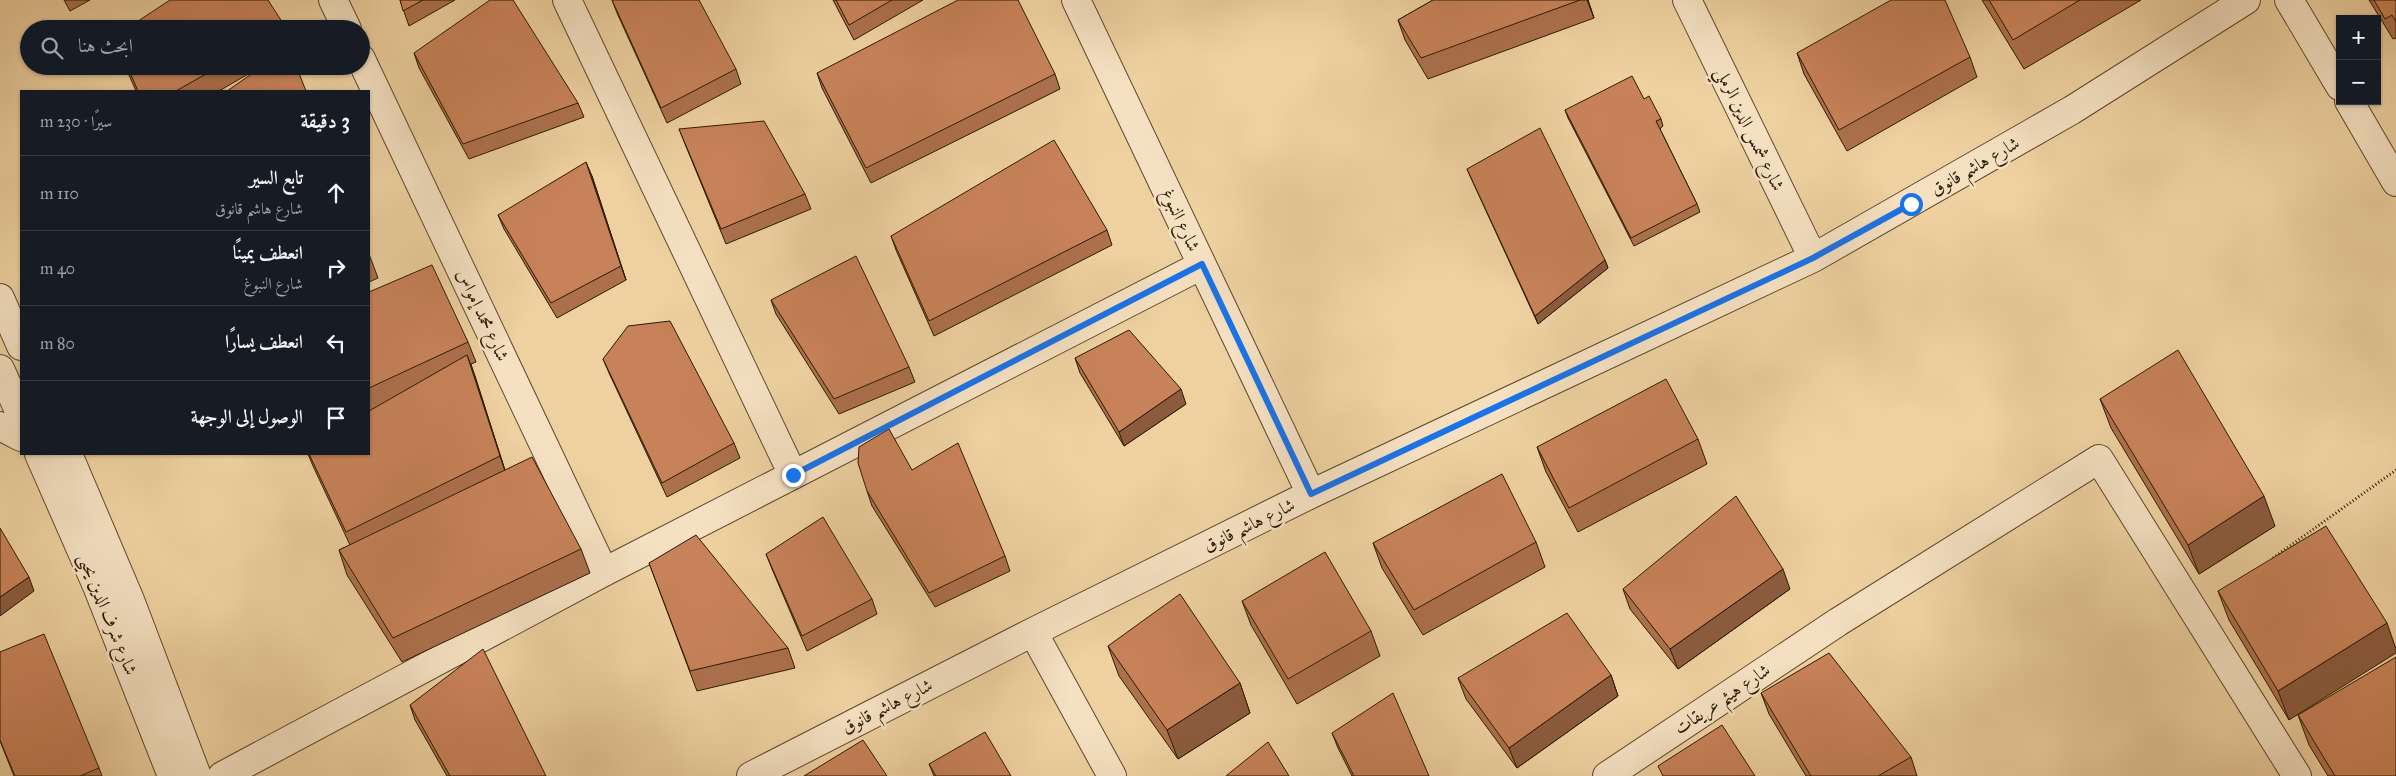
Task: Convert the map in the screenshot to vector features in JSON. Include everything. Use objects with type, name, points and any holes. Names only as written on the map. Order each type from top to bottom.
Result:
[{"type":"street","points":[[333,0],[343,20]]},
{"type":"street","points":[[567,0],[793,475]]},
{"type":"street","name":"شارع النبوغ","points":[[1076,0],[1311,494]]},
{"type":"street","name":"شارع شمس الدين الرملي","points":[[1687,0],[1813,258]]},
{"type":"street","name":"شارع هاشم قانوق","points":[[751,776],[1033,632],[1311,494],[1813,258],[2063,115],[2246,0]]},
{"type":"street","points":[[2289,0],[2336,79]]},
{"type":"street","name":"شارع محمد إمواس","points":[[369,75],[604,572]]},
{"type":"street","points":[[2351,105],[2396,182]]},
{"type":"street","points":[[222,776],[604,572],[1202,264]]},
{"type":"street","points":[[0,298],[12,340]]},
{"type":"street","points":[[6,374],[20,412]]},
{"type":"street","points":[[0,426],[20,437]]},
{"type":"street","name":"شارع شرف الدين يحيى","points":[[39,455],[97,586],[172,776]]},
{"type":"street","name":"شارع شرف الدين يحيى","points":[[68,455],[130,600],[197,776]]},
{"type":"street","name":"شارع هيثم عريقات","points":[[1607,776],[1838,622],[2098,459],[2297,776]]},
{"type":"street","points":[[1033,632],[1112,776]]},
{"type":"path","points":[[2268,562],[2396,470]]},
{"type":"building","points":[[170,0],[268,0],[281,20],[140,20]]},
{"type":"building","points":[[400,0],[423,0],[403,11]]},
{"type":"building","points":[[490,0],[513,0],[578,103],[463,144],[414,53]]},
{"type":"building","points":[[612,0],[699,0],[736,69],[661,108]]},
{"type":"building","points":[[836,0],[892,0],[849,25]]},
{"type":"building","points":[[958,0],[1018,0],[1055,74],[866,168],[817,73]]},
{"type":"building","points":[[1433,0],[1580,0],[1421,58],[1398,20]]},
{"type":"building","points":[[1891,0],[1945,0],[1970,57],[1839,130],[1797,53]]},
{"type":"building","points":[[1989,0],[2080,0],[2013,40]]},
{"type":"building","points":[[2374,0],[2396,0],[2396,22],[2392,15],[2385,19]]},
{"type":"building","points":[[131,75],[204,75],[178,90],[138,90]]},
{"type":"building","points":[[250,75],[300,75],[306,90],[228,90]]},
{"type":"building","points":[[1632,76],[1644,99],[1649,96],[1661,119],[1656,121],[1697,204],[1631,238],[1565,110]]},
{"type":"building","points":[[764,121],[805,194],[721,229],[679,129]]},
{"type":"building","points":[[1540,128],[1605,260],[1535,316],[1467,169]]},
{"type":"building","points":[[1054,140],[1107,230],[929,321],[891,236]]},
{"type":"building","points":[[586,162],[621,266],[551,303],[498,215]]},
{"type":"building","points":[[856,256],[909,367],[834,399],[771,300]]},
{"type":"building","points":[[432,265],[468,342],[370,388],[370,292]]},
{"type":"building","points":[[670,321],[734,443],[662,483],[603,359],[628,326]]},
{"type":"building","points":[[1129,330],[1181,389],[1119,432],[1075,358]]},
{"type":"building","points":[[2178,350],[2264,496],[2188,545],[2100,399]]},
{"type":"building","points":[[467,355],[500,456],[346,532],[309,455],[370,455],[370,410]]},
{"type":"building","points":[[1666,379],[1698,439],[1569,508],[1537,447]]},
{"type":"building","points":[[889,429],[912,470],[958,443],[1005,556],[929,593],[867,491],[858,463],[859,447]]},
{"type":"building","points":[[532,457],[581,549],[393,638],[339,550]]},
{"type":"building","points":[[1502,474],[1536,542],[1414,610],[1373,543]]},
{"type":"building","points":[[1736,496],[1783,569],[1670,649],[1623,589]]},
{"type":"building","points":[[823,517],[872,599],[802,636],[766,554]]},
{"type":"building","points":[[2326,526],[2387,623],[2278,691],[2218,591]]},
{"type":"building","points":[[0,528],[29,577],[0,597]]},
{"type":"building","points":[[696,535],[788,648],[690,671],[649,563]]},
{"type":"building","points":[[1325,552],[1371,631],[1288,679],[1242,601]]},
{"type":"building","points":[[1180,594],[1240,683],[1167,730],[1108,646]]},
{"type":"building","points":[[1567,613],[1611,675],[1509,748],[1458,678]]},
{"type":"building","points":[[44,634],[99,768],[80,776],[15,776],[0,740],[0,652]]},
{"type":"building","points":[[483,649],[546,776],[450,776],[410,705]]},
{"type":"building","points":[[1829,653],[1911,757],[1878,776],[1811,776],[1761,693]]},
{"type":"building","points":[[2396,657],[2396,776],[2335,776],[2298,715]]},
{"type":"building","points":[[1393,693],[1429,776],[1354,776],[1332,733]]},
{"type":"building","points":[[1722,725],[1755,776],[1663,776],[1658,766]]},
{"type":"building","points":[[985,732],[1011,776],[936,776],[929,764]]},
{"type":"building","points":[[863,740],[887,776],[804,776]]},
{"type":"building","points":[[1268,742],[1289,776],[1226,776]]},
{"type":"route","points":[[793,475],[1202,264],[1311,494],[1813,258],[1911,204]]}]
